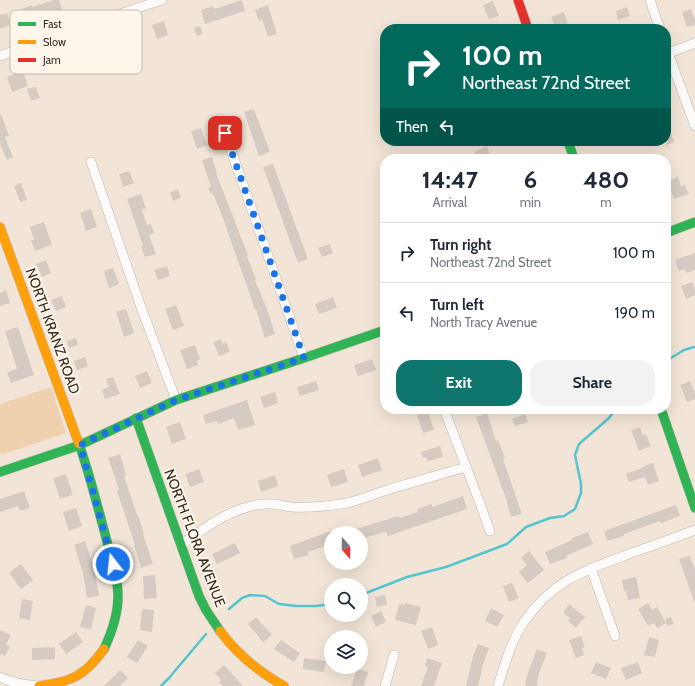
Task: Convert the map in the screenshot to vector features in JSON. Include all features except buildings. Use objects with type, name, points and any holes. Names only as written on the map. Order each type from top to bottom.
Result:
[{"type":"street","points":[[132,10],[162,0]]},
{"type":"street","points":[[518,0],[526,24]]},
{"type":"street","points":[[650,0],[658,24]]},
{"type":"street","points":[[671,50],[695,43]]},
{"type":"street","points":[[0,56],[10,52]]},
{"type":"street","points":[[671,62],[695,126]]},
{"type":"street","points":[[220,119],[304,358]]},
{"type":"street","points":[[91,162],[142,310],[176,400]]},
{"type":"street","points":[[671,231],[695,222]]},
{"type":"street","name":"NORTH KRANZ ROAD","points":[[0,227],[80,445],[116,577],[118,595],[112,632],[102,652],[93,663],[77,676],[64,682],[39,686]]},
{"type":"street","points":[[0,472],[80,445],[176,400],[380,332]]},
{"type":"street","points":[[446,414],[490,531]]},
{"type":"street","points":[[663,414],[693,495],[695,508]]},
{"type":"street","name":"NORTH FLORA AVENUE","points":[[136,418],[204,606],[228,641],[262,673],[284,686]]},
{"type":"street","points":[[181,545],[210,524],[242,509],[255,505],[276,504],[293,507],[328,506],[362,499],[383,491],[466,467]]},
{"type":"street","points":[[498,686],[515,638],[524,622],[535,607],[555,588],[578,573],[695,530]]},
{"type":"street","points":[[591,568],[615,636]]},
{"type":"street","points":[[385,686],[394,655]]},
{"type":"street","points":[[0,677],[28,686],[39,686]]},
{"type":"shaded area","points":[[51,387],[66,433],[1,455],[0,404]]},
{"type":"waterway","points":[[671,358],[684,350],[694,347]]},
{"type":"waterway","points":[[368,592],[407,577],[446,567],[507,544],[526,527],[550,518],[564,516],[575,509],[581,493],[581,484],[575,455],[579,444],[612,414]]},
{"type":"waterway","points":[[229,609],[242,598],[250,595],[265,596],[279,604],[296,606],[324,605]]},
{"type":"waterway","points":[[161,686],[206,634]]},
{"type":"traffic: fast","points":[[570,146],[572,154]]},
{"type":"traffic: fast","points":[[671,231],[695,222]]},
{"type":"traffic: fast","points":[[0,472],[80,445],[176,400],[380,332]]},
{"type":"traffic: fast","points":[[663,414],[695,508]]},
{"type":"traffic: fast","points":[[136,418],[199,596],[206,610],[220,631]]},
{"type":"traffic: fast","points":[[79,444],[117,579],[118,603],[116,617],[104,649]]},
{"type":"traffic: slow","points":[[0,227],[79,444]]},
{"type":"traffic: slow","points":[[220,631],[249,662],[284,686]]},
{"type":"traffic: slow","points":[[39,686],[69,680],[84,672],[104,649]]},
{"type":"traffic: jam","points":[[518,0],[526,24]]},
{"type":"route","points":[[113,564],[80,445],[176,400],[304,358],[225,133]]}]
